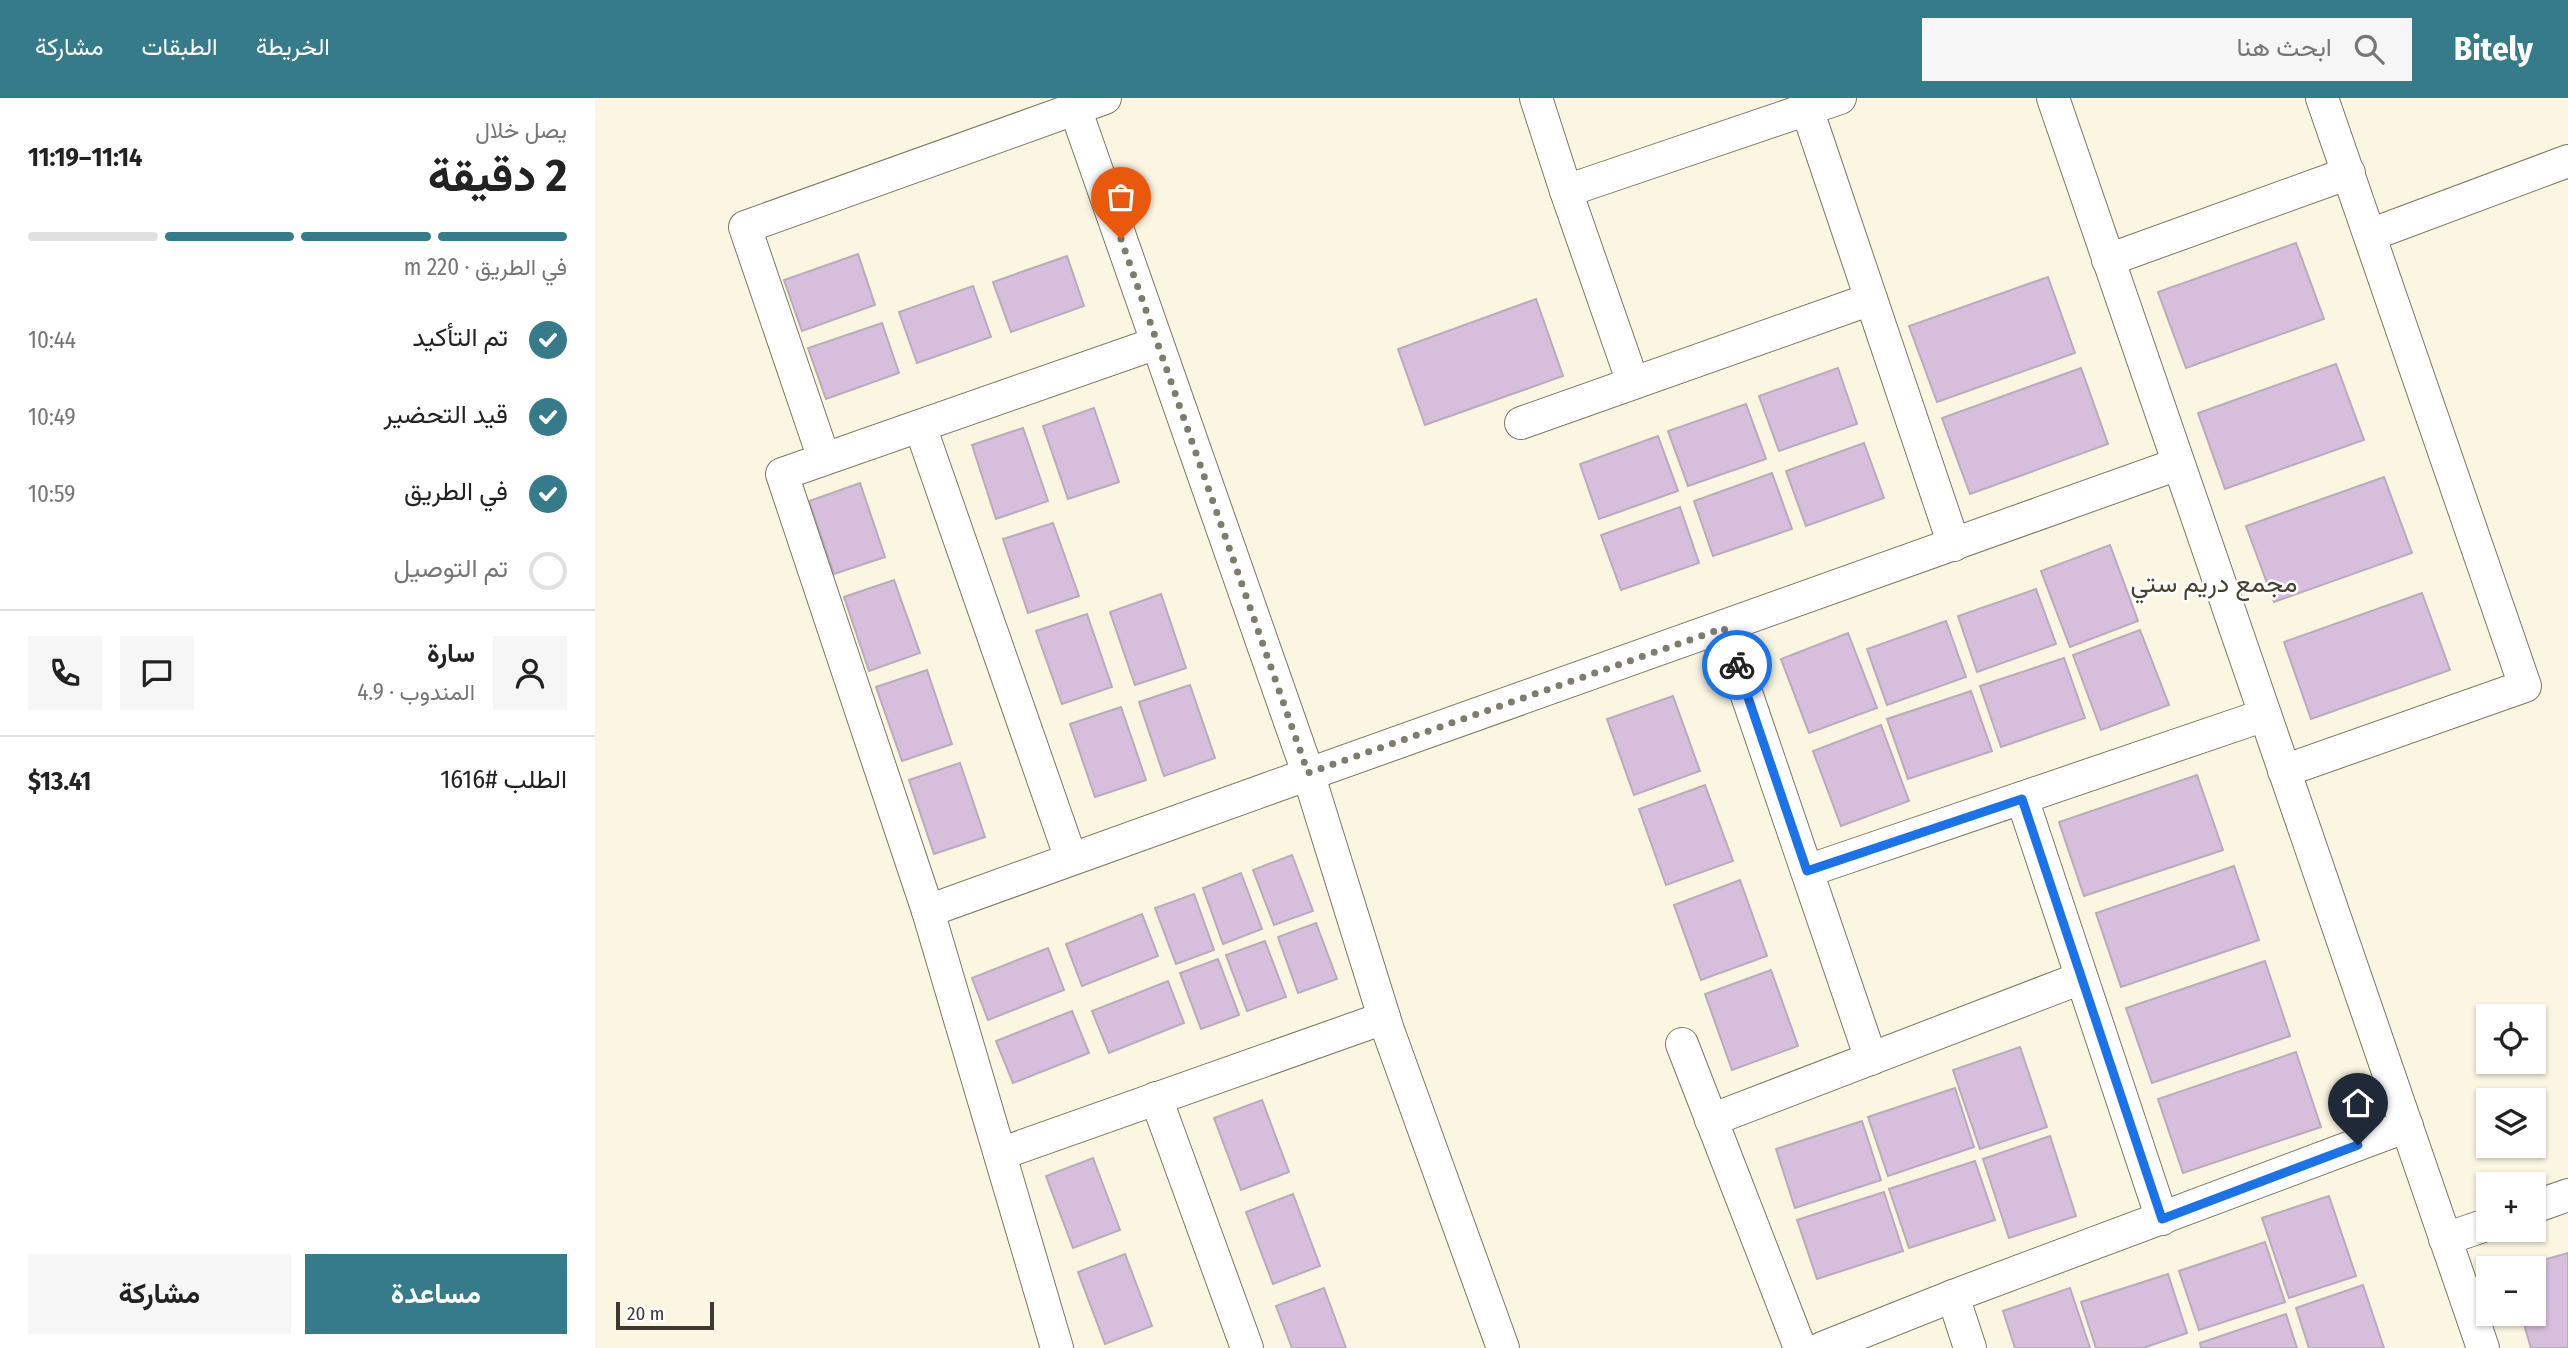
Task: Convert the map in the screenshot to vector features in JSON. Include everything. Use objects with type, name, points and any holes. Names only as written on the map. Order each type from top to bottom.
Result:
[{"type":"street","points":[[824,459],[745,227],[1105,98]]},
{"type":"street","points":[[1536,98],[1633,383]]},
{"type":"street","points":[[1566,191],[1840,98]]},
{"type":"street","points":[[2053,98],[2483,1348]]},
{"type":"street","points":[[2284,771],[2525,687],[2322,98]]},
{"type":"street","points":[[1075,108],[1308,773],[1384,1018],[1503,1348]]},
{"type":"street","points":[[1807,109],[1954,545]]},
{"type":"street","points":[[2370,234],[2568,161]]},
{"type":"street","points":[[2108,260],[2349,173]]},
{"type":"street","points":[[1521,423],[1871,299]]},
{"type":"street","points":[[1057,1348],[928,911],[782,474],[1157,343]]},
{"type":"street","points":[[920,426],[1071,859]]},
{"type":"street","points":[[928,911],[2178,464]]},
{"type":"street","points":[[1724,628],[1871,1059]]},
{"type":"street","points":[[1807,871],[2265,715]]},
{"type":"street","points":[[2022,799],[2162,1219]]},
{"type":"street","points":[[1711,1120],[2081,978]]},
{"type":"street","points":[[1000,1154],[1384,1018]]},
{"type":"street","points":[[1682,1044],[1800,1348]]},
{"type":"street","points":[[1156,1098],[1247,1348]]},
{"type":"street","points":[[1822,1348],[1953,1296],[2407,1126]]},
{"type":"street","points":[[2546,1203],[2568,1195]]},
{"type":"street","points":[[2445,1240],[2476,1229]]},
{"type":"street","points":[[1953,1296],[1970,1348]]},
{"type":"building","points":[[2296,243],[2324,319],[2186,368],[2158,292]]},
{"type":"building","points":[[858,254],[875,305],[802,331],[784,280]]},
{"type":"building","points":[[1067,256],[1084,306],[1011,332],[993,282]]},
{"type":"building","points":[[2048,277],[2075,353],[1937,402],[1909,326]]},
{"type":"building","points":[[973,286],[991,337],[917,363],[899,312]]},
{"type":"building","points":[[1536,299],[1563,376],[1425,425],[1398,349]]},
{"type":"building","points":[[882,323],[899,373],[826,399],[808,348]]},
{"type":"building","points":[[2336,364],[2364,440],[2225,489],[2198,413]]},
{"type":"building","points":[[1838,368],[1857,424],[1779,451],[1759,396]]},
{"type":"building","points":[[2081,368],[2108,444],[1970,494],[1942,418]]},
{"type":"building","points":[[1746,404],[1766,459],[1688,486],[1668,431]]},
{"type":"building","points":[[1094,408],[1119,482],[1068,499],[1043,426]]},
{"type":"building","points":[[1023,428],[1048,501],[996,519],[972,445]]},
{"type":"building","points":[[1658,436],[1678,491],[1599,519],[1580,464]]},
{"type":"building","points":[[1864,443],[1884,498],[1806,526],[1786,471]]},
{"type":"building","points":[[1772,473],[1792,529],[1713,556],[1694,501]]},
{"type":"building","points":[[2384,477],[2412,553],[2274,602],[2246,526]]},
{"type":"building","points":[[860,483],[885,557],[834,574],[809,501]]},
{"type":"building","points":[[1680,507],[1699,563],[1621,590],[1601,535]]},
{"type":"building","points":[[1053,523],[1079,596],[1028,613],[1003,539]]},
{"type":"building","points":[[2110,545],[2138,621],[2070,647],[2041,571]]},
{"type":"building","points":[[894,580],[920,653],[869,671],[844,597]]},
{"type":"building","points":[[2036,589],[2056,644],[1977,672],[1958,616]]},
{"type":"building","points":[[2422,593],[2450,670],[2311,719],[2284,642]]},
{"type":"building","points":[[1161,594],[1186,668],[1135,685],[1110,612]]},
{"type":"building","points":[[1087,614],[1112,687],[1062,704],[1036,631]]},
{"type":"building","points":[[1946,621],[1966,677],[1887,705],[1867,649]]},
{"type":"building","points":[[2140,630],[2169,705],[2101,730],[2073,655]]},
{"type":"building","points":[[1848,633],[1877,708],[1809,733],[1781,659]]},
{"type":"building","points":[[2064,658],[2085,718],[2001,747],[1980,686]]},
{"type":"building","points":[[927,670],[952,744],[902,761],[876,687]]},
{"type":"building","points":[[1190,685],[1215,758],[1164,776],[1139,702]]},
{"type":"building","points":[[1971,691],[1992,751],[1908,779],[1887,719]]},
{"type":"building","points":[[1673,696],[1700,771],[1634,795],[1607,719]]},
{"type":"building","points":[[1121,707],[1146,780],[1095,797],[1070,724]]},
{"type":"building","points":[[1881,725],[1909,801],[1841,826],[1813,751]]},
{"type":"building","points":[[960,763],[985,837],[934,854],[909,780]]},
{"type":"building","points":[[2197,775],[2223,850],[2084,896],[2059,822]]},
{"type":"building","points":[[1705,785],[1733,861],[1666,885],[1639,809]]},
{"type":"building","points":[[1292,855],[1313,911],[1274,925],[1253,870]]},
{"type":"building","points":[[2234,866],[2259,940],[2121,987],[2096,913]]},
{"type":"building","points":[[1241,873],[1262,929],[1223,944],[1203,888]]},
{"type":"building","points":[[1740,880],[1767,956],[1701,980],[1674,905]]},
{"type":"building","points":[[1194,894],[1214,950],[1176,964],[1155,908]]},
{"type":"building","points":[[1142,914],[1158,956],[1082,986],[1066,944]]},
{"type":"building","points":[[1316,923],[1337,979],[1298,993],[1278,937]]},
{"type":"building","points":[[1265,941],[1286,997],[1247,1011],[1226,955]]},
{"type":"building","points":[[1048,948],[1064,990],[988,1020],[972,978]]},
{"type":"building","points":[[1218,959],[1239,1015],[1201,1029],[1180,973]]},
{"type":"building","points":[[2265,961],[2290,1036],[2152,1083],[2126,1008]]},
{"type":"building","points":[[1771,970],[1798,1046],[1732,1070],[1705,994]]},
{"type":"building","points":[[1168,981],[1184,1023],[1109,1053],[1092,1011]]},
{"type":"building","points":[[1072,1011],[1089,1053],[1013,1083],[996,1041]]},
{"type":"building","points":[[2020,1047],[2047,1127],[1980,1149],[1953,1070]]},
{"type":"building","points":[[2296,1052],[2321,1127],[2183,1173],[2158,1099]]},
{"type":"building","points":[[1955,1088],[1974,1147],[1888,1176],[1868,1117]]},
{"type":"building","points":[[1262,1100],[1289,1172],[1241,1190],[1214,1118]]},
{"type":"building","points":[[1862,1121],[1881,1180],[1795,1208],[1776,1149]]},
{"type":"building","points":[[2050,1136],[2076,1216],[2009,1238],[1983,1159]]},
{"type":"building","points":[[1093,1158],[1120,1230],[1073,1248],[1046,1176]]},
{"type":"building","points":[[1975,1161],[1995,1220],[1909,1248],[1889,1189]]},
{"type":"building","points":[[1884,1192],[1903,1251],[1817,1279],[1797,1220]]},
{"type":"building","points":[[1293,1194],[1320,1266],[1273,1284],[1246,1212]]},
{"type":"building","points":[[2329,1196],[2356,1276],[2289,1298],[2262,1218]]},
{"type":"building","points":[[2265,1242],[2285,1302],[2199,1330],[2179,1271]]},
{"type":"building","points":[[2568,1253],[2568,1348],[2531,1348],[2525,1326],[2546,1326],[2546,1259]]},
{"type":"building","points":[[1125,1254],[1152,1326],[1105,1344],[1078,1272]]},
{"type":"building","points":[[2168,1274],[2187,1333],[2143,1348],[2096,1348],[2081,1302]]},
{"type":"building","points":[[2363,1285],[2384,1348],[2309,1348],[2296,1308]]},
{"type":"building","points":[[1324,1288],[1346,1348],[1292,1348],[1276,1306]]},
{"type":"building","points":[[2070,1288],[2090,1348],[2015,1348],[2003,1311]]},
{"type":"building","points":[[2286,1314],[2297,1348],[2201,1348],[2200,1343]]},
{"type":"way so far","points":[[1121,239],[1308,773],[1724,628],[1737,665]]},
{"type":"district","name":"مجمع دريم ستي","points":[[2214,583]]},
{"type":"route","points":[[1737,665],[1807,871],[2022,799],[2162,1219],[2358,1145]]}]
